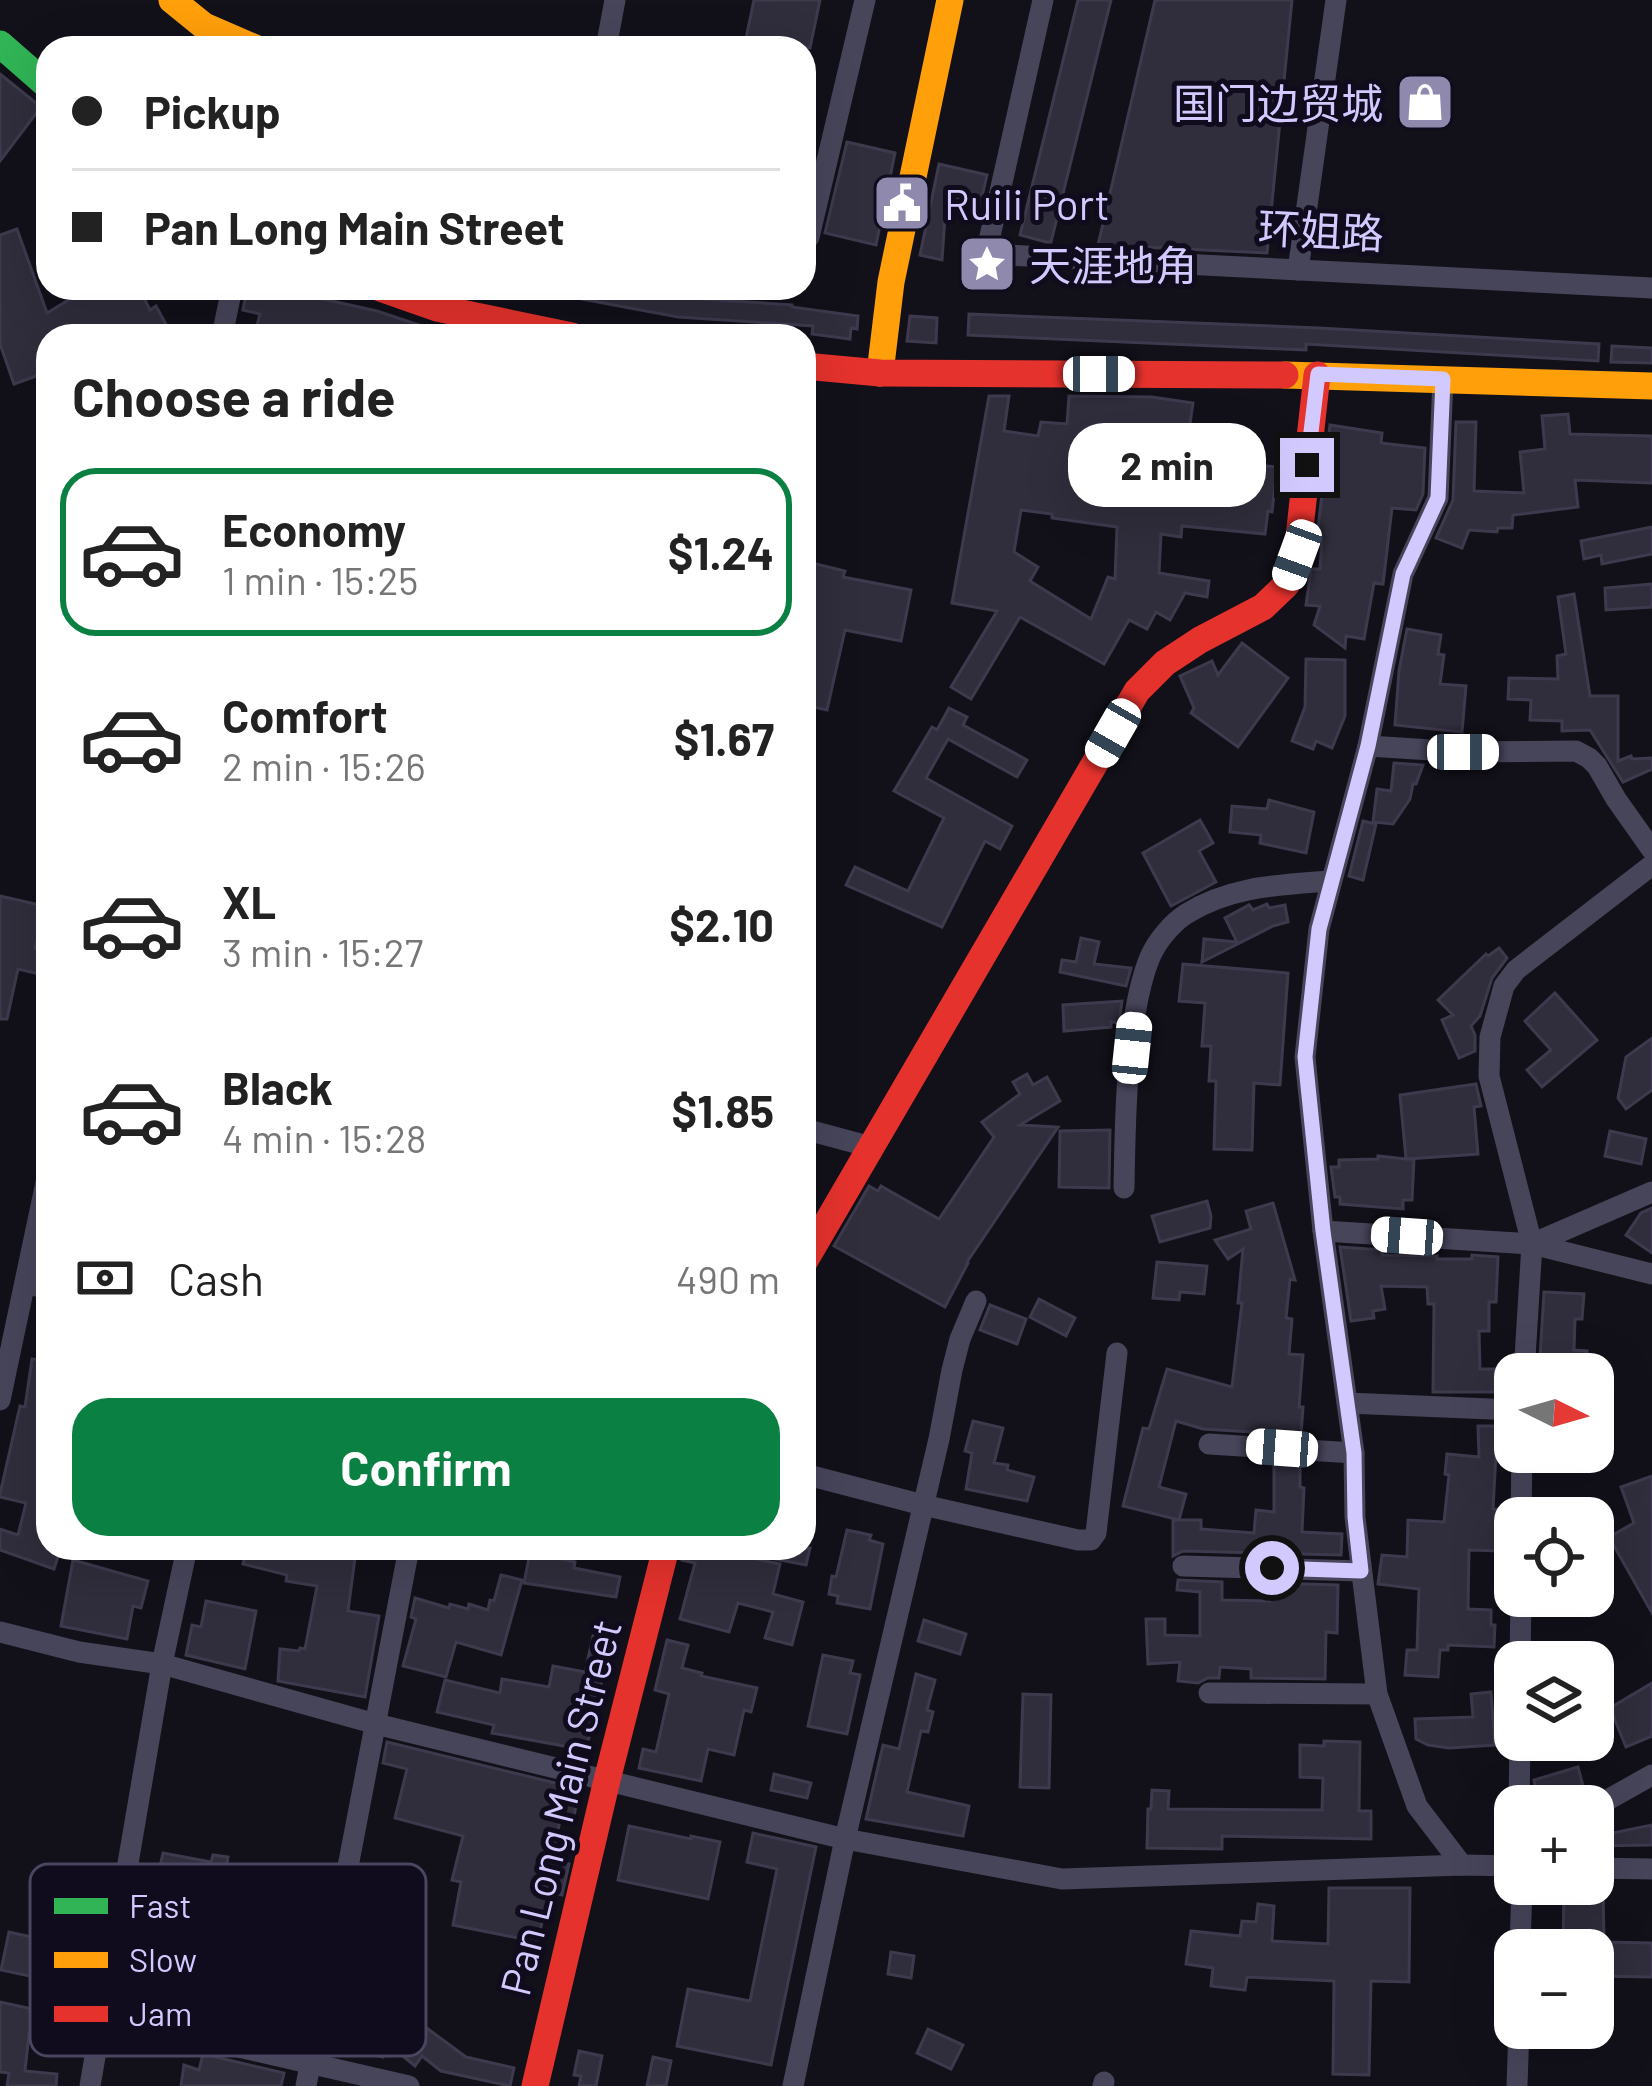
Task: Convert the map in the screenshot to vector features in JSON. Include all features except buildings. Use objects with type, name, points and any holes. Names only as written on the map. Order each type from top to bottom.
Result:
[{"type":"main road","points":[[172,0],[206,13],[238,36]]},
{"type":"main road","points":[[880,374],[891,282],[950,0]]},
{"type":"main road","points":[[4,57],[36,78]]},
{"type":"main road","points":[[399,300],[434,322]]},
{"type":"main road","points":[[816,367],[880,374],[1318,374],[1652,386]]},
{"type":"main road","points":[[816,1242],[1137,691],[1165,663],[1263,607],[1286,585],[1297,555],[1318,374]]},
{"type":"main road","name":"Pan Long Main Street","points":[[535,2086],[663,1560]]},
{"type":"street","points":[[608,36],[615,0]]},
{"type":"street","points":[[816,207],[865,0]]},
{"type":"street","name":"环姐路","points":[[1043,0],[986,254],[1652,288]]},
{"type":"street","points":[[1298,270],[1336,0]]},
{"type":"street","points":[[1443,379],[1438,498],[1403,574],[1368,746],[1330,880],[1319,929],[1305,1057],[1354,1453],[1355,1517],[1377,1694],[1417,1806],[1462,1865]]},
{"type":"street","points":[[1368,746],[1463,752],[1576,751],[1598,766],[1652,850]]},
{"type":"street","points":[[1525,1353],[1532,1244],[1489,1076],[1490,1037],[1504,986],[1516,970],[1652,866]]},
{"type":"street","points":[[1124,1188],[1136,1009],[1150,957],[1164,935],[1184,915],[1243,889],[1330,880]]},
{"type":"street","points":[[816,1133],[872,1147]]},
{"type":"street","points":[[1532,1244],[1652,1192]]},
{"type":"street","points":[[0,1400],[36,1230]]},
{"type":"street","points":[[1323,1231],[1532,1244],[1652,1274]]},
{"type":"street","points":[[25,1283],[36,1286]]},
{"type":"street","points":[[793,2086],[960,1339],[976,1301]]},
{"type":"street","points":[[816,1477],[1091,1540],[1096,1533],[1117,1353]]},
{"type":"street","points":[[1347,1403],[1494,1408]]},
{"type":"street","points":[[1209,1444],[1354,1453]]},
{"type":"street","points":[[128,1864],[184,1560]]},
{"type":"street","points":[[349,1864],[408,1560]]},
{"type":"street","points":[[1183,1566],[1361,1571]]},
{"type":"street","points":[[0,1632],[79,1652],[162,1664],[376,1724],[845,1839],[1062,1879],[1494,1866]]},
{"type":"street","points":[[1210,1693],[1377,1694]]},
{"type":"street","points":[[1614,1796],[1652,1775]]},
{"type":"street","points":[[1614,1868],[1652,1869]]},
{"type":"street","points":[[1517,2086],[1518,2049]]},
{"type":"street","points":[[90,2086],[96,2056]]},
{"type":"street","points":[[283,2056],[409,2086]]},
{"type":"street","points":[[306,2086],[311,2056]]},
{"type":"traffic: fast","points":[[0,44],[36,76]]},
{"type":"traffic: slow","points":[[172,0],[204,26],[227,36]]},
{"type":"traffic: slow","points":[[880,373],[891,282],[950,0]]},
{"type":"traffic: slow","points":[[1285,375],[1652,386]]},
{"type":"traffic: jam","points":[[414,300],[514,324]]},
{"type":"traffic: jam","points":[[816,367],[880,373],[1285,375]]},
{"type":"traffic: jam","points":[[816,1241],[1137,691],[1165,663],[1263,607],[1286,585],[1297,555],[1317,375]]},
{"type":"traffic: jam","points":[[535,2086],[663,1560]]},
{"type":"place","name":"国门边贸城","points":[[1425,102]]},
{"type":"place","name":"Ruili Port","points":[[902,203]]},
{"type":"place","name":"天涯地角","points":[[987,264]]},
{"type":"route","points":[[1272,1568],[1361,1571],[1354,1453],[1305,1057],[1319,929],[1330,880],[1368,746],[1403,574],[1438,498],[1443,379],[1318,374],[1307,465]]}]
